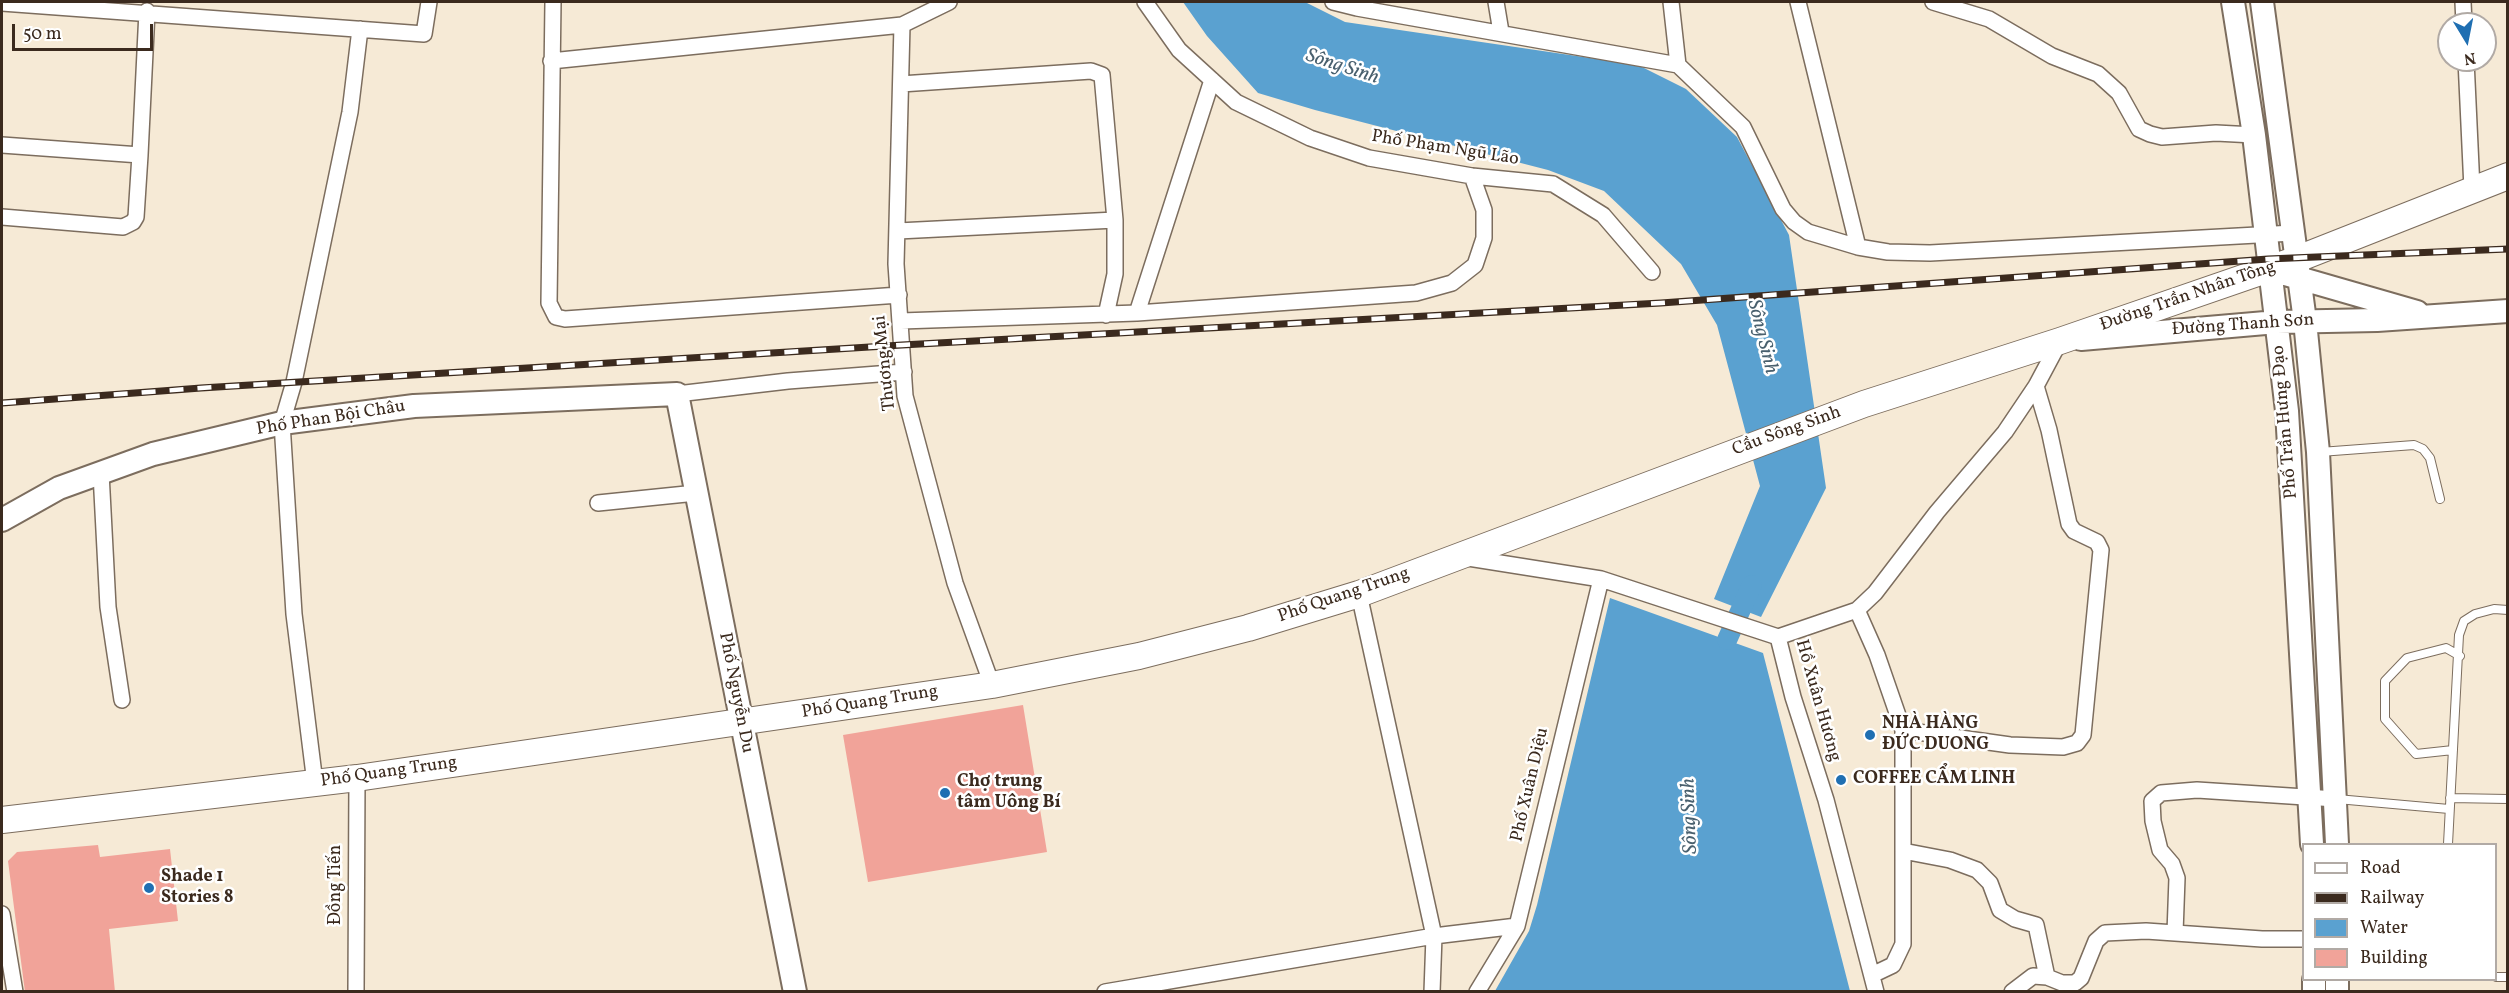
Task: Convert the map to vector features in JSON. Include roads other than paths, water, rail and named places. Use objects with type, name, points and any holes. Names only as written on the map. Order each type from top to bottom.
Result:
[{"type":"main road","name":"Đường Trần Nhân Tông","points":[[1864,404],[2060,341],[2270,269],[2297,269],[2472,189],[2508,176]]},
{"type":"main road","name":"Cầu Sông Sinh","points":[[1710,460],[1864,404]]},
{"type":"main road","name":"Phố Quang Trung","points":[[2,820],[357,778],[741,723],[992,685],[1139,656],[1248,628],[1359,594],[1710,460]]},
{"type":"street","points":[[2,3],[147,11],[424,34],[429,2]]},
{"type":"street","points":[[553,2],[549,303],[556,317],[565,319],[899,295]]},
{"type":"street","points":[[551,61],[902,25],[949,2]]},
{"type":"street","name":"Phố Phạm Ngũ Lão","points":[[1145,2],[1179,50],[1236,102],[1310,138],[1369,158],[1472,176],[1553,184],[1603,215],[1652,272]]},
{"type":"street","points":[[1333,2],[1356,9],[1501,32],[1678,65],[1743,127],[1784,209],[1794,222],[1808,232],[1857,247],[1888,252],[1930,253],[2293,233]]},
{"type":"street","points":[[1496,2],[1501,32]]},
{"type":"street","points":[[1671,2],[1678,65]]},
{"type":"street","points":[[1798,2],[1857,247]]},
{"type":"street","points":[[1933,2],[1989,19],[2052,56],[2098,74],[2119,93],[2139,129],[2150,134],[2162,137],[2216,133],[2254,135]]},
{"type":"street","name":"Phố Trần Hưng Đạo","points":[[2233,2],[2254,135],[2287,411],[2312,843]]},
{"type":"street","name":"Phố Trần Hưng Đạo","points":[[2262,2],[2305,321],[2319,452],[2337,843]]},
{"type":"street","points":[[2,217],[129,225],[135,217],[147,11]]},
{"type":"street","name":"Thương Mại","points":[[902,25],[898,231],[900,321],[905,396],[955,583],[992,685]]},
{"type":"street","points":[[315,783],[294,614],[282,423],[297,370],[350,112],[360,29]]},
{"type":"street","points":[[901,84],[1098,72],[1104,80],[1115,220],[1115,274],[1106,315]]},
{"type":"street","points":[[2467,72],[2472,189]]},
{"type":"street","points":[[1137,313],[1212,80]]},
{"type":"street","points":[[2,146],[140,155]]},
{"type":"street","points":[[900,321],[1106,315],[1416,293],[1452,283],[1475,265],[1484,238],[1484,210],[1472,176]]},
{"type":"street","points":[[898,231],[1115,220]]},
{"type":"street","name":"Đường Thanh Sơn","points":[[2297,269],[2427,316]]},
{"type":"street","name":"Đường Thanh Sơn","points":[[2060,341],[2277,322],[2377,320],[2508,311]]},
{"type":"street","points":[[1778,637],[1857,610],[2005,432],[2036,386],[2060,341]]},
{"type":"street","points":[[677,394],[788,381],[904,372]]},
{"type":"street","points":[[1903,730],[2010,745],[2063,747],[2081,740],[2101,550],[2097,542],[2074,531],[2069,524],[2049,430],[2036,386]]},
{"type":"street","name":"Phố Phan Bội Châu","points":[[2,520],[59,488],[153,454],[282,423],[414,406],[677,394]]},
{"type":"street","name":"Phố Nguyễn Du","points":[[677,394],[795,992]]},
{"type":"street","points":[[101,473],[108,607],[122,700]]},
{"type":"street","points":[[598,503],[696,493]]},
{"type":"street","name":"Hồ Xuân Hương","points":[[1455,556],[1540,572],[1601,579],[1778,637],[1793,697],[1829,810],[1876,992]]},
{"type":"street","name":"Phố Xuân Diệu","points":[[1477,992],[1517,926],[1601,579]]},
{"type":"street","points":[[1359,594],[1434,936],[1432,992]]},
{"type":"street","points":[[1857,610],[1903,730],[1903,944],[1893,965],[1872,975]]},
{"type":"street","name":"Đồng Tiến","points":[[356,992],[357,778]]},
{"type":"street","points":[[2175,933],[2177,879],[2172,864],[2160,850],[2153,821],[2152,801],[2161,793],[2198,790],[2336,799]]},
{"type":"street","points":[[1903,851],[1950,860],[1977,870],[1990,884],[2000,910],[2015,919],[2036,926],[2047,977]]},
{"type":"street","points":[[2,914],[15,992]]},
{"type":"street","points":[[1105,992],[1434,936],[1517,926]]},
{"type":"street","points":[[2012,992],[2033,976],[2047,977],[2062,983],[2075,983],[2081,978],[2096,942],[2105,933],[2124,931],[2302,939]]},
{"type":"lane","points":[[2319,452],[2414,445],[2423,448],[2430,458],[2440,499]]},
{"type":"lane","points":[[2448,843],[2460,656],[2459,635],[2464,621],[2475,614],[2493,609],[2508,610]]},
{"type":"lane","points":[[2453,750],[2415,754],[2385,719],[2385,681],[2407,658],[2446,648],[2460,656]]},
{"type":"lane","points":[[2450,798],[2508,799]]},
{"type":"lane","points":[[2336,799],[2449,809]]},
{"type":"water","points":[[1183,2],[1305,2],[1345,22],[1638,65],[1686,89],[1737,137],[1789,235],[1826,488],[1761,617],[1714,599],[1760,486],[1717,325],[1681,264],[1604,191],[1548,170],[1315,110],[1258,93],[1207,36]]},
{"type":"water","points":[[1610,598],[1763,653],[1850,991],[1495,991],[1529,931],[1537,905]]},
{"type":"waterway","name":"Sông Sinh","points":[[1727,640],[1752,585]]},
{"type":"railway","points":[[2,403],[201,388],[902,345],[1661,303],[2268,259],[2508,249]]},
{"type":"place","name":"NHÀ HÀNG ĐỨC DUONG","points":[[1870,735]]},
{"type":"place","name":"COFFEE CẨM LINH","points":[[1841,780]]},
{"type":"place","name":"Chợ trung tâm Uông Bí","points":[[945,793]]},
{"type":"place","name":"Shade 1 Stories 8","points":[[149,888]]}]
